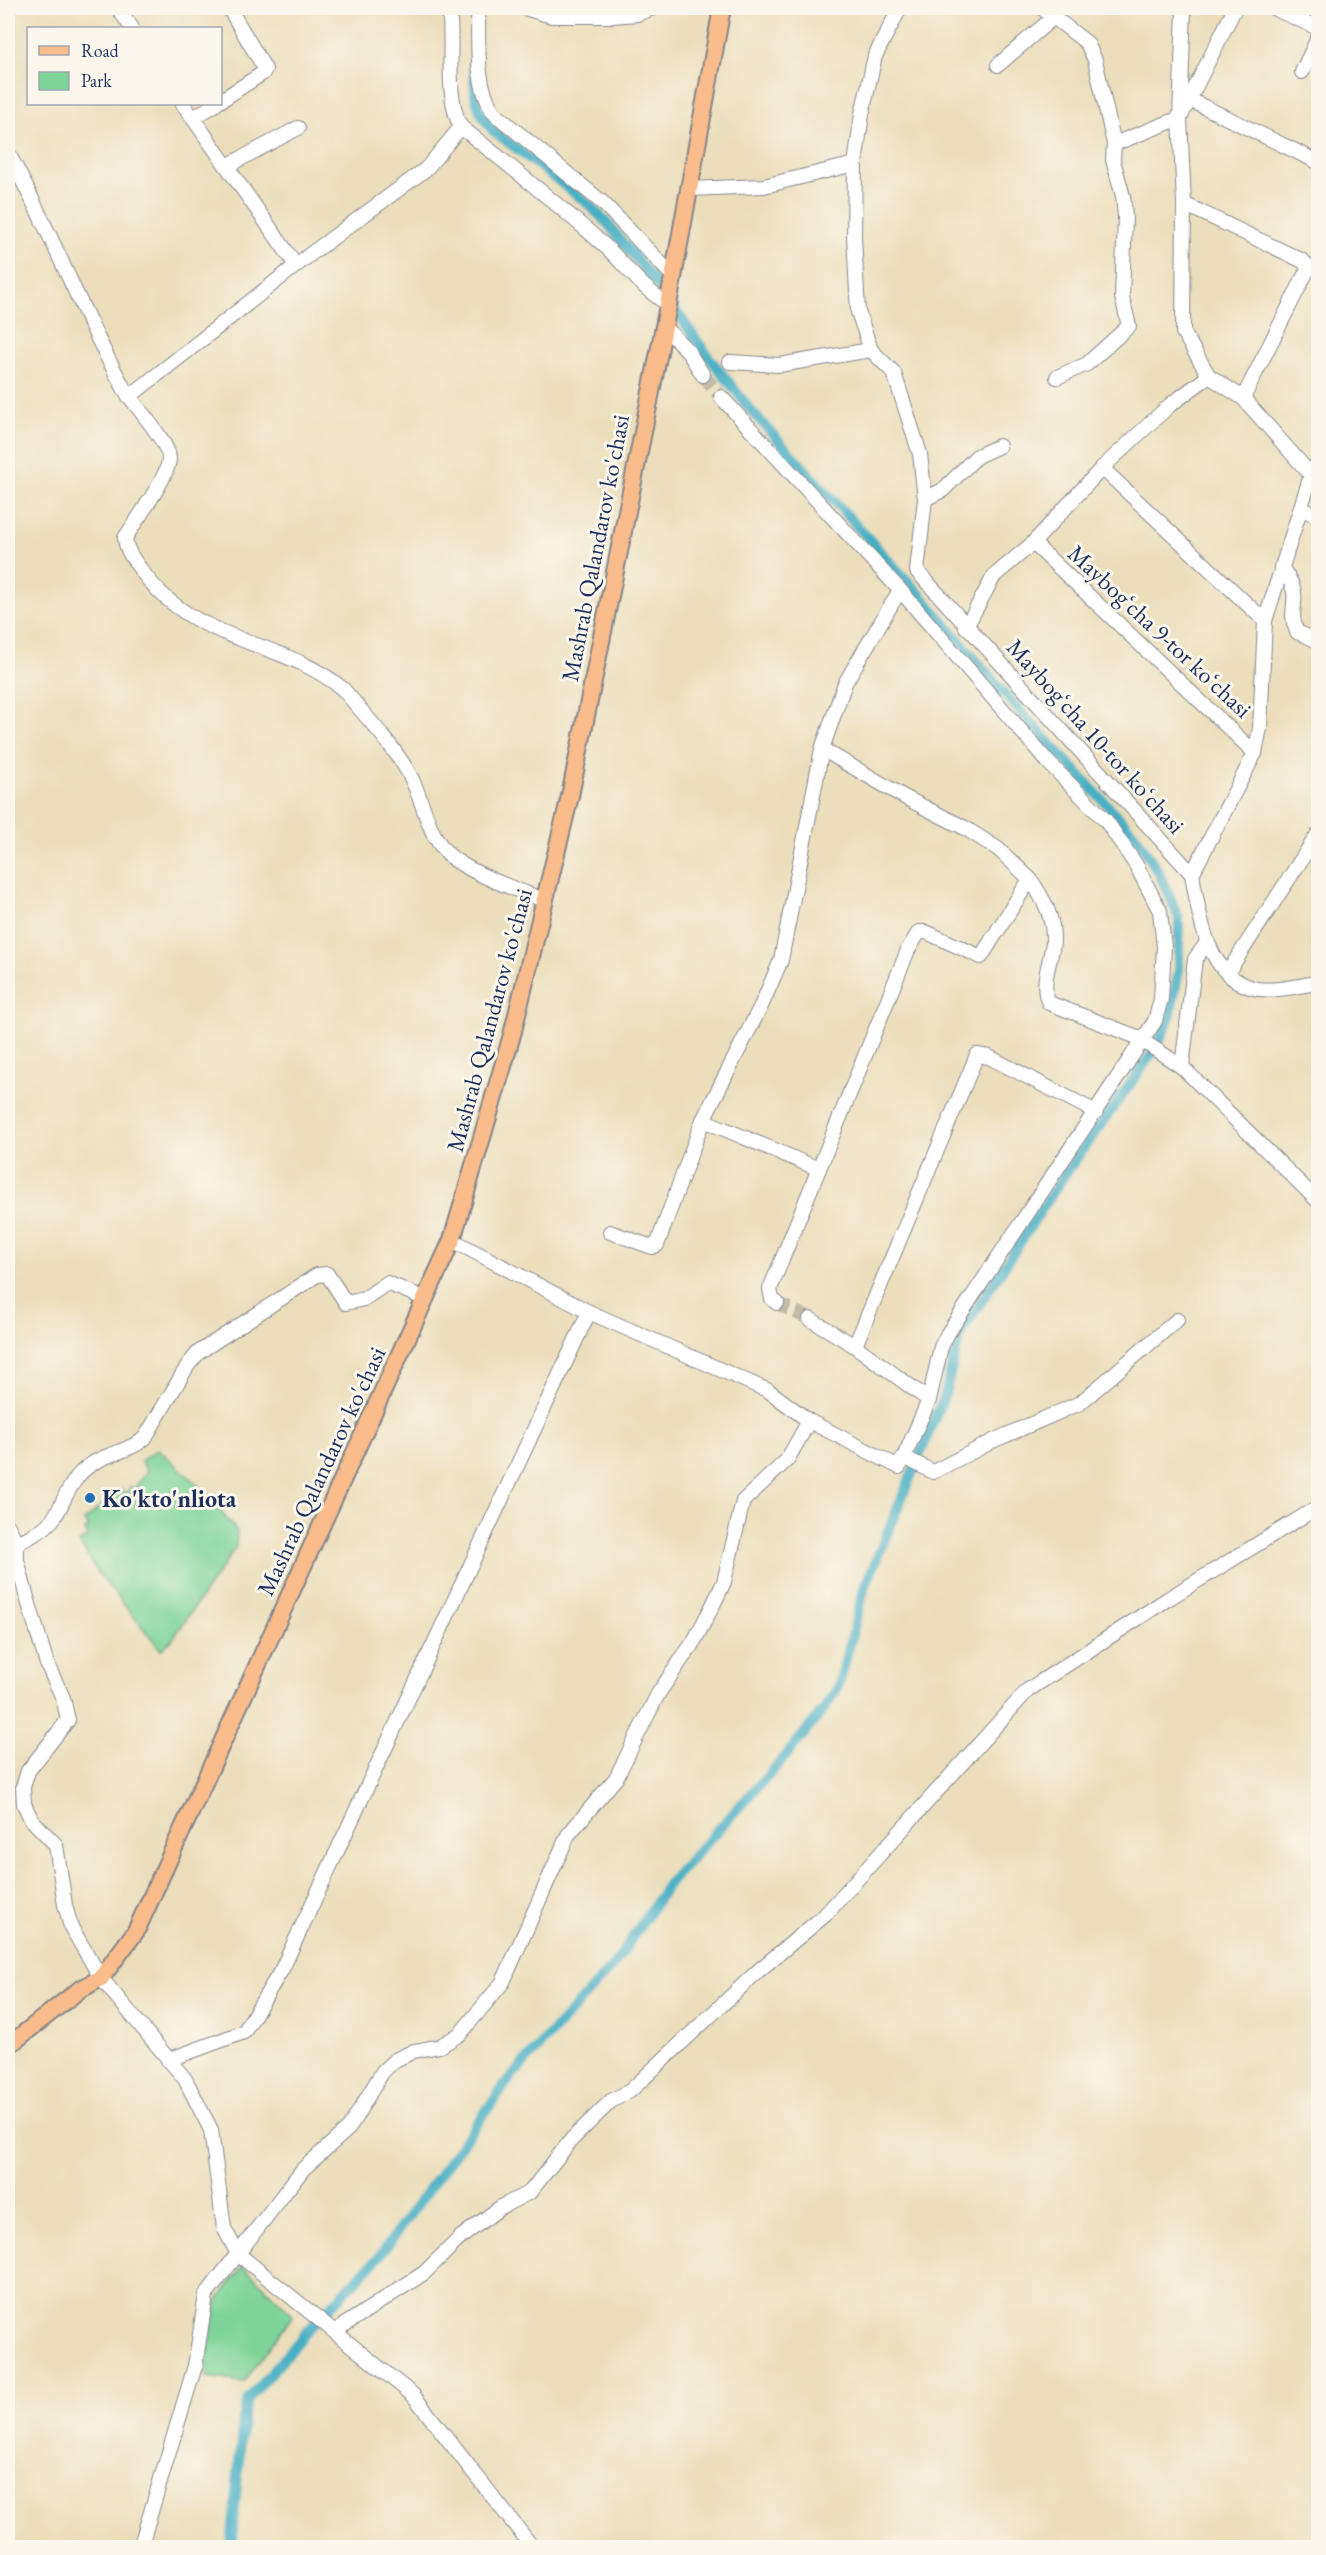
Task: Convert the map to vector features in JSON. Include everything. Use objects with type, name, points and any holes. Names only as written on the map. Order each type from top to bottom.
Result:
[{"type":"main road","name":"Mashrab Qalandarov ko'chasi","points":[[101,1978],[141,1921],[452,1240],[508,1050],[546,902],[570,796],[666,317],[722,8]]},
{"type":"main road","points":[[8,2046],[79,1990],[101,1978]]},
{"type":"street","points":[[118,8],[131,27]]},
{"type":"street","points":[[222,100],[263,73],[265,69],[229,8]]},
{"type":"street","points":[[449,8],[452,32],[452,92],[454,110],[462,127],[558,204],[616,256],[650,294],[703,375]]},
{"type":"street","points":[[477,8],[480,76],[487,103],[494,113],[604,204],[673,277]]},
{"type":"street","points":[[529,9],[552,16],[612,12],[637,14],[653,8]]},
{"type":"street","points":[[730,362],[779,365],[872,350],[858,312],[854,236],[855,164],[875,56],[900,8]]},
{"type":"street","points":[[1042,8],[1083,38],[1095,60],[1114,144],[1113,160],[1123,196],[1125,217],[1122,297],[1129,326],[1087,364],[1057,377]]},
{"type":"street","points":[[1184,8],[1180,118],[1184,204],[1183,332],[1209,376],[1243,398],[1311,475]]},
{"type":"street","points":[[1114,144],[1180,118],[1235,8]]},
{"type":"street","points":[[1273,8],[1318,28]]},
{"type":"street","points":[[998,65],[1054,17]]},
{"type":"street","points":[[1302,72],[1318,38]]},
{"type":"street","points":[[1190,100],[1318,162]]},
{"type":"street","points":[[184,105],[296,265]]},
{"type":"street","points":[[194,118],[214,105]]},
{"type":"street","points":[[129,396],[296,265],[426,169],[462,127]]},
{"type":"street","points":[[227,166],[298,128]]},
{"type":"street","points":[[8,153],[32,196],[100,346],[129,396],[166,448],[169,459],[161,480],[125,538],[130,554],[145,575],[178,609],[216,632],[290,659],[330,678],[344,689],[409,773],[424,815],[438,842],[454,859],[496,881],[546,902]]},
{"type":"street","points":[[689,189],[764,186],[855,164]]},
{"type":"street","points":[[1184,204],[1303,261],[1309,267],[1243,398]]},
{"type":"street","name":"Maybogʻcha 10-tor koʻchasi","points":[[872,350],[894,373],[920,454],[925,499],[917,571],[1192,874]]},
{"type":"street","points":[[966,627],[994,576],[1033,543],[1102,468],[1170,405],[1209,376]]},
{"type":"street","points":[[452,1240],[589,1312],[769,1391],[809,1421],[899,1467],[907,1458],[929,1400],[941,1347],[948,1333],[1096,1112],[1147,1043],[1155,1021],[1161,999],[1164,929],[1160,911],[1136,865],[1107,822],[1048,762],[900,590],[721,397]]},
{"type":"street","points":[[925,499],[943,490],[977,456],[999,446]]},
{"type":"street","points":[[1318,460],[1311,475],[1302,509],[1264,621],[1260,728],[1255,753],[1192,874],[1206,944],[1228,972],[1248,987],[1263,989],[1318,983]]},
{"type":"street","points":[[1102,468],[1264,621]]},
{"type":"street","points":[[1302,509],[1318,516]]},
{"type":"street","name":"Maybogʻcha 9-tor koʻchasi","points":[[1033,543],[1255,753]]},
{"type":"street","points":[[1281,567],[1294,584],[1296,592],[1294,620],[1297,632],[1318,641]]},
{"type":"street","points":[[610,1232],[652,1247],[657,1245],[703,1120],[762,1004],[781,960],[822,749],[845,683],[900,590]]},
{"type":"street","points":[[822,749],[906,798],[965,828],[998,849],[1030,879],[1050,914],[1053,942],[1047,972],[1046,998],[1049,1003],[1147,1043],[1181,1066],[1318,1201]]},
{"type":"street","points":[[1228,972],[1318,834]]},
{"type":"street","points":[[777,1303],[772,1299],[770,1289],[916,935],[926,932],[981,957],[1030,879]]},
{"type":"street","points":[[1181,1066],[1195,958],[1206,944]]},
{"type":"street","points":[[855,1346],[977,1055],[989,1057],[1096,1112]]},
{"type":"street","points":[[703,1120],[819,1169]]},
{"type":"street","points":[[12,1543],[48,1527],[71,1486],[87,1467],[104,1456],[139,1443],[145,1438],[188,1365],[199,1352],[317,1275],[327,1274],[346,1303],[364,1299],[387,1283],[426,1299]]},
{"type":"street","points":[[168,2060],[244,2032],[282,1969],[589,1312]]},
{"type":"street","points":[[810,1319],[855,1346],[929,1400]]},
{"type":"street","points":[[907,1458],[933,1472],[995,1440],[1080,1404],[1177,1320]]},
{"type":"street","points":[[140,2547],[195,2366],[206,2295],[303,2169],[349,2128],[383,2070],[394,2060],[414,2051],[440,2046],[460,2034],[503,1982],[568,1835],[616,1778],[658,1694],[694,1641],[724,1582],[743,1501],[787,1460],[809,1421]]},
{"type":"street","points":[[335,2331],[424,2273],[461,2237],[501,2207],[530,2192],[572,2139],[611,2101],[630,2091],[758,1971],[825,1915],[1028,1690],[1156,1606],[1318,1507]]},
{"type":"street","points":[[8,1526],[47,1664],[63,1698],[68,1720],[28,1771],[23,1787],[24,1804],[31,1819],[56,1845],[60,1855],[65,1905],[71,1927],[101,1978],[184,2079],[212,2130],[224,2228],[238,2254],[413,2395],[533,2547]]},
{"type":"green space","points":[[158,1449],[199,1486],[237,1531],[236,1547],[171,1641],[161,1650],[98,1573],[79,1542],[88,1537],[85,1530],[89,1527],[84,1521],[120,1490],[126,1494],[131,1487],[134,1489],[147,1471],[141,1461]]},
{"type":"green space","points":[[243,2266],[293,2315],[244,2382],[206,2377],[206,2363],[217,2301]]},
{"type":"waterway","points":[[231,2548],[243,2419],[248,2399],[318,2319],[378,2258],[508,2081],[616,1962],[669,1883],[785,1757],[825,1708],[839,1685],[864,1589],[945,1394],[964,1328],[1065,1174],[1157,1047],[1170,1016],[1179,969],[1179,918],[1159,873],[1136,836],[1007,697],[926,601],[754,414],[708,356],[659,287],[607,223],[587,203],[492,130],[481,114],[476,99],[474,64]]},
{"type":"tunnel","points":[[703,375],[721,397]]},
{"type":"tunnel","points":[[777,1303],[810,1319]]},
{"type":"place","name":"Ko'kto'nliota","points":[[90,1498]]}]
